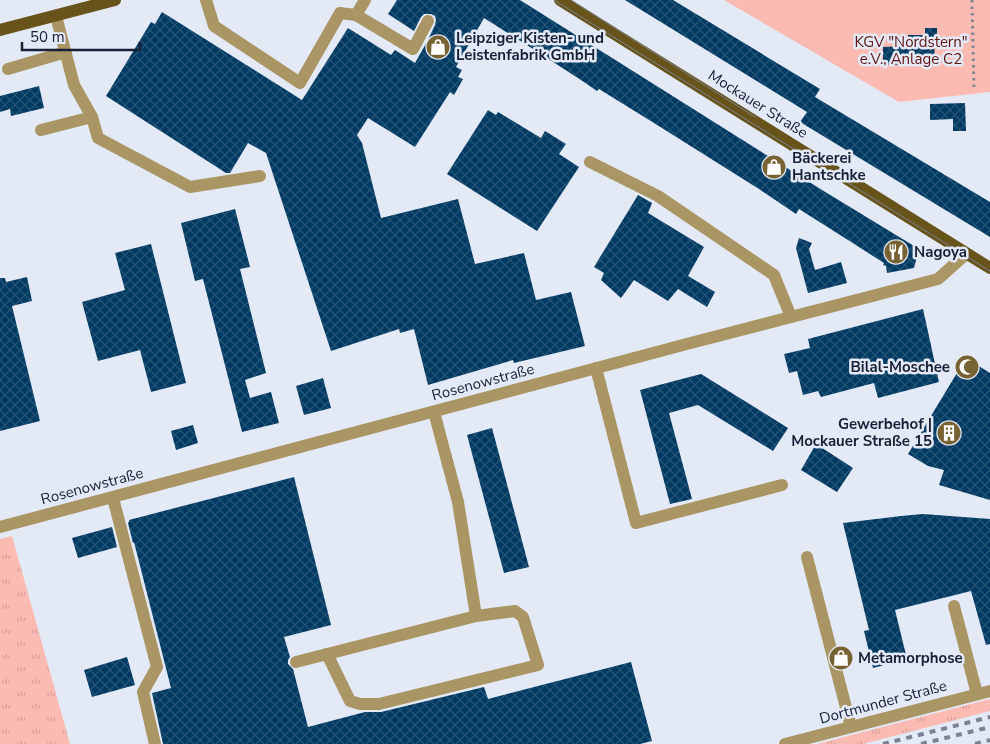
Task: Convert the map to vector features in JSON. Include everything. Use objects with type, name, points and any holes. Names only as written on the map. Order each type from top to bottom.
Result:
[{"type":"main road","points":[[0,30],[116,0]]},
{"type":"main road","name":"Mockauer Straße","points":[[560,0],[990,268]]},
{"type":"street","points":[[206,0],[214,26],[300,83],[340,12],[356,15],[413,49],[428,21]]},
{"type":"street","points":[[356,15],[365,0]]},
{"type":"street","points":[[56,16],[74,85],[92,117],[98,138],[190,187],[260,176]]},
{"type":"street","points":[[8,69],[66,52]]},
{"type":"street","points":[[41,130],[92,117]]},
{"type":"street","points":[[590,162],[658,196],[774,275],[791,317]]},
{"type":"street","name":"Rosenowstraße","points":[[0,527],[938,279],[966,254]]},
{"type":"street","points":[[596,368],[636,523],[782,485]]},
{"type":"street","points":[[434,412],[458,502],[476,616]]},
{"type":"street","points":[[113,498],[156,667],[143,692],[155,744]]},
{"type":"street","points":[[807,557],[851,727]]},
{"type":"street","points":[[954,606],[977,694]]},
{"type":"street","points":[[296,662],[327,654],[476,616],[515,611],[523,617],[538,665],[379,704],[360,704],[350,701],[327,654]]},
{"type":"street","name":"Dortmunder Straße","points":[[785,744],[990,691]]},
{"type":"path","points":[[972,0],[974,89]]},
{"type":"green space","name":"KGV \"Nordstern\" e.V., Anlage C2","points":[[724,0],[990,0],[990,92],[899,102]]},
{"type":"green space","points":[[12,536],[70,744],[0,744],[0,539]]},
{"type":"green space","points":[[990,699],[990,711],[863,744],[817,744]]},
{"type":"building","points":[[397,0],[520,0],[919,249],[914,268],[887,273],[886,266],[883,265],[884,263],[848,240],[799,209],[796,214],[599,89],[597,91],[484,18],[456,67],[462,70],[458,77],[463,79],[454,95],[450,92],[415,147],[368,118],[357,135],[362,143],[381,218],[458,199],[475,264],[524,253],[536,300],[571,292],[585,346],[514,363],[513,360],[428,385],[414,329],[400,333],[399,329],[331,351],[266,153],[248,143],[230,173],[226,173],[106,96],[151,22],[155,24],[162,12],[302,100],[348,28],[391,55],[395,50],[415,63],[435,25],[435,16],[424,14],[414,31],[388,14]]},
{"type":"building","points":[[625,0],[673,0],[820,89],[815,97],[990,202],[990,237],[800,122],[807,112]]},
{"type":"building","points":[[925,28],[937,28],[937,40],[934,40],[935,64],[883,65],[883,47],[908,46],[908,35],[925,35]]},
{"type":"building","points":[[39,86],[44,108],[11,116],[10,109],[0,112],[0,96]]},
{"type":"building","points":[[965,103],[966,131],[953,131],[953,119],[930,120],[930,104]]},
{"type":"building","points":[[488,110],[496,115],[498,112],[541,138],[545,131],[566,144],[559,154],[579,167],[537,231],[447,174]]},
{"type":"building","points":[[638,195],[652,203],[648,213],[704,247],[688,276],[715,292],[707,307],[678,289],[668,301],[634,280],[621,298],[601,280],[604,273],[594,267]]},
{"type":"building","points":[[235,209],[250,267],[240,269],[266,373],[245,380],[250,398],[271,392],[279,423],[242,432],[203,279],[195,281],[181,223]]},
{"type":"building","points":[[799,238],[812,243],[809,249],[815,270],[841,262],[847,283],[808,293],[796,248]]},
{"type":"building","points":[[151,244],[186,383],[151,392],[140,350],[98,361],[82,302],[125,290],[115,253]]},
{"type":"building","points":[[27,277],[32,301],[12,306],[40,421],[0,431],[0,278],[5,278],[6,282]]},
{"type":"building","points":[[923,309],[939,382],[878,398],[874,383],[821,397],[818,391],[803,395],[797,371],[789,373],[784,354],[810,348],[808,339]]},
{"type":"building","name":"Gewerbehof | Mockauer Straße 15","points":[[966,358],[990,373],[990,500],[939,485],[944,470],[928,466],[908,454]]},
{"type":"building","points":[[701,374],[788,428],[773,451],[698,405],[669,413],[692,499],[670,504],[640,390]]},
{"type":"building","points":[[323,378],[331,408],[304,415],[296,386]]},
{"type":"building","points":[[193,425],[198,443],[176,450],[171,431]]},
{"type":"building","points":[[492,428],[529,567],[504,573],[467,435]]},
{"type":"building","points":[[816,444],[853,468],[837,492],[801,470]]},
{"type":"building","points":[[294,477],[331,625],[284,637],[290,657],[288,664],[293,669],[308,727],[365,712],[381,712],[484,687],[488,699],[631,662],[652,741],[640,744],[163,744],[152,693],[171,688],[128,523],[129,520]]},
{"type":"building","points":[[923,514],[990,519],[990,644],[986,645],[971,591],[895,610],[907,659],[873,668],[864,631],[869,630],[843,523]]},
{"type":"building","points":[[112,527],[117,547],[78,558],[72,538]]},
{"type":"building","points":[[127,657],[135,685],[92,697],[84,670]]},
{"type":"tram line","points":[[554,0],[990,271]]},
{"type":"tram line","points":[[571,0],[755,117]]},
{"type":"railway","points":[[883,744],[990,717]]},
{"type":"railway","points":[[921,744],[990,727]]},
{"type":"railway","points":[[975,744],[990,740]]},
{"type":"place","name":"Leipziger Kisten- und Leistenfabrik GmbH","points":[[438,47]]},
{"type":"place","name":"Bäckerei Hantschke","points":[[774,167]]},
{"type":"place","name":"Nagoya","points":[[896,252]]},
{"type":"place","name":"Bilal-Moschee","points":[[967,367]]},
{"type":"place","name":"Gewerbehof | Mockauer Straße 15","points":[[949,433]]},
{"type":"place","name":"Metamorphose","points":[[841,658]]}]
